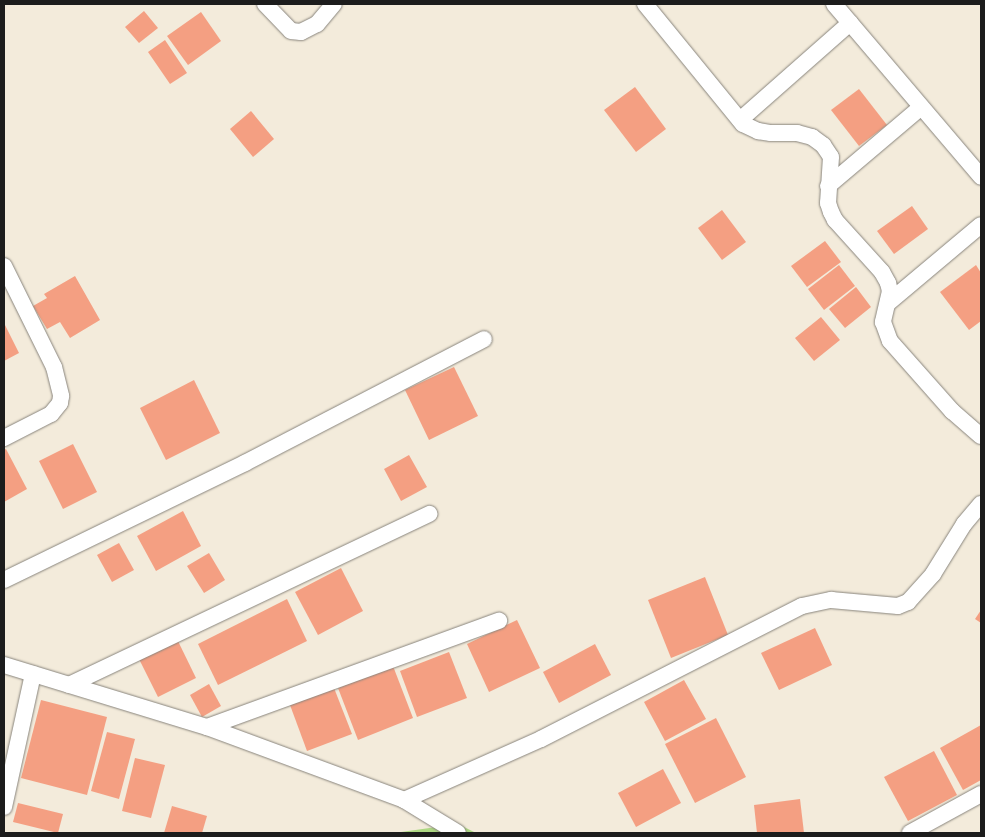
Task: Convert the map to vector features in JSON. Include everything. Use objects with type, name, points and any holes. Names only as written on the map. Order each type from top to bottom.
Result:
[{"type":"street","points":[[265,4],[291,31],[301,32],[316,24],[334,4]]},
{"type":"street","points":[[644,4],[740,120],[758,131],[797,133],[812,137],[824,145],[831,157],[828,204],[835,220],[882,272],[890,291],[883,322],[890,341],[952,411],[981,436]]},
{"type":"street","points":[[834,4],[981,178]]},
{"type":"street","points":[[740,120],[850,23]]},
{"type":"street","points":[[828,186],[922,107]]},
{"type":"street","points":[[888,302],[981,225]]},
{"type":"street","points":[[4,266],[54,367],[61,396],[60,403],[51,414],[4,438]]},
{"type":"street","points":[[4,580],[245,462],[484,338]]},
{"type":"street","points":[[404,800],[541,739],[802,606],[831,600],[898,606],[908,602],[933,574],[964,524],[981,504]]},
{"type":"street","points":[[69,685],[428,514]]},
{"type":"street","points":[[207,727],[499,621]]},
{"type":"street","points":[[4,666],[207,727],[404,800],[458,833]]},
{"type":"street","points":[[4,807],[33,674]]},
{"type":"street","points":[[910,833],[981,794]]},
{"type":"green space","points":[[458,824],[476,833],[394,833]]},
{"type":"building","points":[[144,11],[158,28],[139,43],[125,27]]},
{"type":"building","points":[[201,12],[221,41],[188,65],[167,36]]},
{"type":"building","points":[[165,40],[187,73],[170,84],[148,52]]},
{"type":"building","points":[[635,87],[666,129],[636,152],[604,110]]},
{"type":"building","points":[[859,89],[887,125],[859,146],[831,110]]},
{"type":"building","points":[[251,111],[274,139],[253,157],[230,129]]},
{"type":"building","points":[[912,206],[928,229],[894,254],[877,231]]},
{"type":"building","points":[[722,210],[746,242],[722,260],[698,228]]},
{"type":"building","points":[[825,241],[841,262],[807,287],[791,266]]},
{"type":"building","points":[[839,265],[855,286],[824,310],[808,289]]},
{"type":"building","points":[[976,265],[981,273],[981,321],[969,330],[940,292]]},
{"type":"building","points":[[75,276],[100,320],[70,338],[60,322],[47,329],[33,306],[47,298],[44,294]]},
{"type":"building","points":[[856,287],[871,307],[845,328],[829,309]]},
{"type":"building","points":[[821,317],[840,340],[814,361],[795,338]]},
{"type":"building","points":[[4,323],[19,353],[4,361]]},
{"type":"building","points":[[454,367],[478,416],[429,440],[405,390]]},
{"type":"building","points":[[194,380],[220,433],[166,460],[140,408]]},
{"type":"building","points":[[73,444],[97,492],[63,509],[39,461]]},
{"type":"building","points":[[6,449],[27,489],[4,502],[4,450]]},
{"type":"building","points":[[409,455],[427,487],[401,501],[384,469]]},
{"type":"building","points":[[183,511],[201,546],[156,571],[137,536]]},
{"type":"building","points":[[119,543],[134,570],[112,582],[97,555]]},
{"type":"building","points":[[209,553],[225,580],[204,593],[187,566]]},
{"type":"building","points":[[341,568],[363,611],[318,635],[295,592]]},
{"type":"building","points":[[705,577],[728,635],[671,658],[648,600]]},
{"type":"building","points":[[287,599],[307,641],[218,685],[198,644]]},
{"type":"building","points":[[981,610],[981,623],[975,619]]},
{"type":"building","points":[[517,620],[540,668],[489,692],[467,644]]},
{"type":"building","points":[[815,628],[832,665],[779,690],[761,653]]},
{"type":"building","points":[[176,637],[196,678],[158,697],[138,657]]},
{"type":"building","points":[[595,644],[611,675],[559,703],[543,672]]},
{"type":"building","points":[[449,652],[467,698],[417,717],[400,671]]},
{"type":"building","points":[[393,666],[413,718],[358,740],[338,688]]},
{"type":"building","points":[[684,680],[706,719],[665,741],[644,702]]},
{"type":"building","points":[[209,684],[221,706],[202,717],[190,695]]},
{"type":"building","points":[[334,688],[352,734],[307,751],[290,705]]},
{"type":"building","points":[[41,700],[107,717],[87,795],[21,778]]},
{"type":"building","points":[[716,718],[746,777],[695,803],[665,744]]},
{"type":"building","points":[[981,725],[981,780],[963,790],[940,748]]},
{"type":"building","points":[[107,732],[135,739],[119,799],[91,791]]},
{"type":"building","points":[[934,751],[957,795],[908,821],[884,777]]},
{"type":"building","points":[[135,758],[165,765],[151,818],[122,811]]},
{"type":"building","points":[[663,769],[681,803],[636,827],[618,793]]},
{"type":"building","points":[[800,799],[804,833],[757,833],[754,805]]},
{"type":"building","points":[[18,803],[63,814],[58,833],[13,822]]},
{"type":"building","points":[[172,806],[207,816],[202,833],[164,833]]}]
